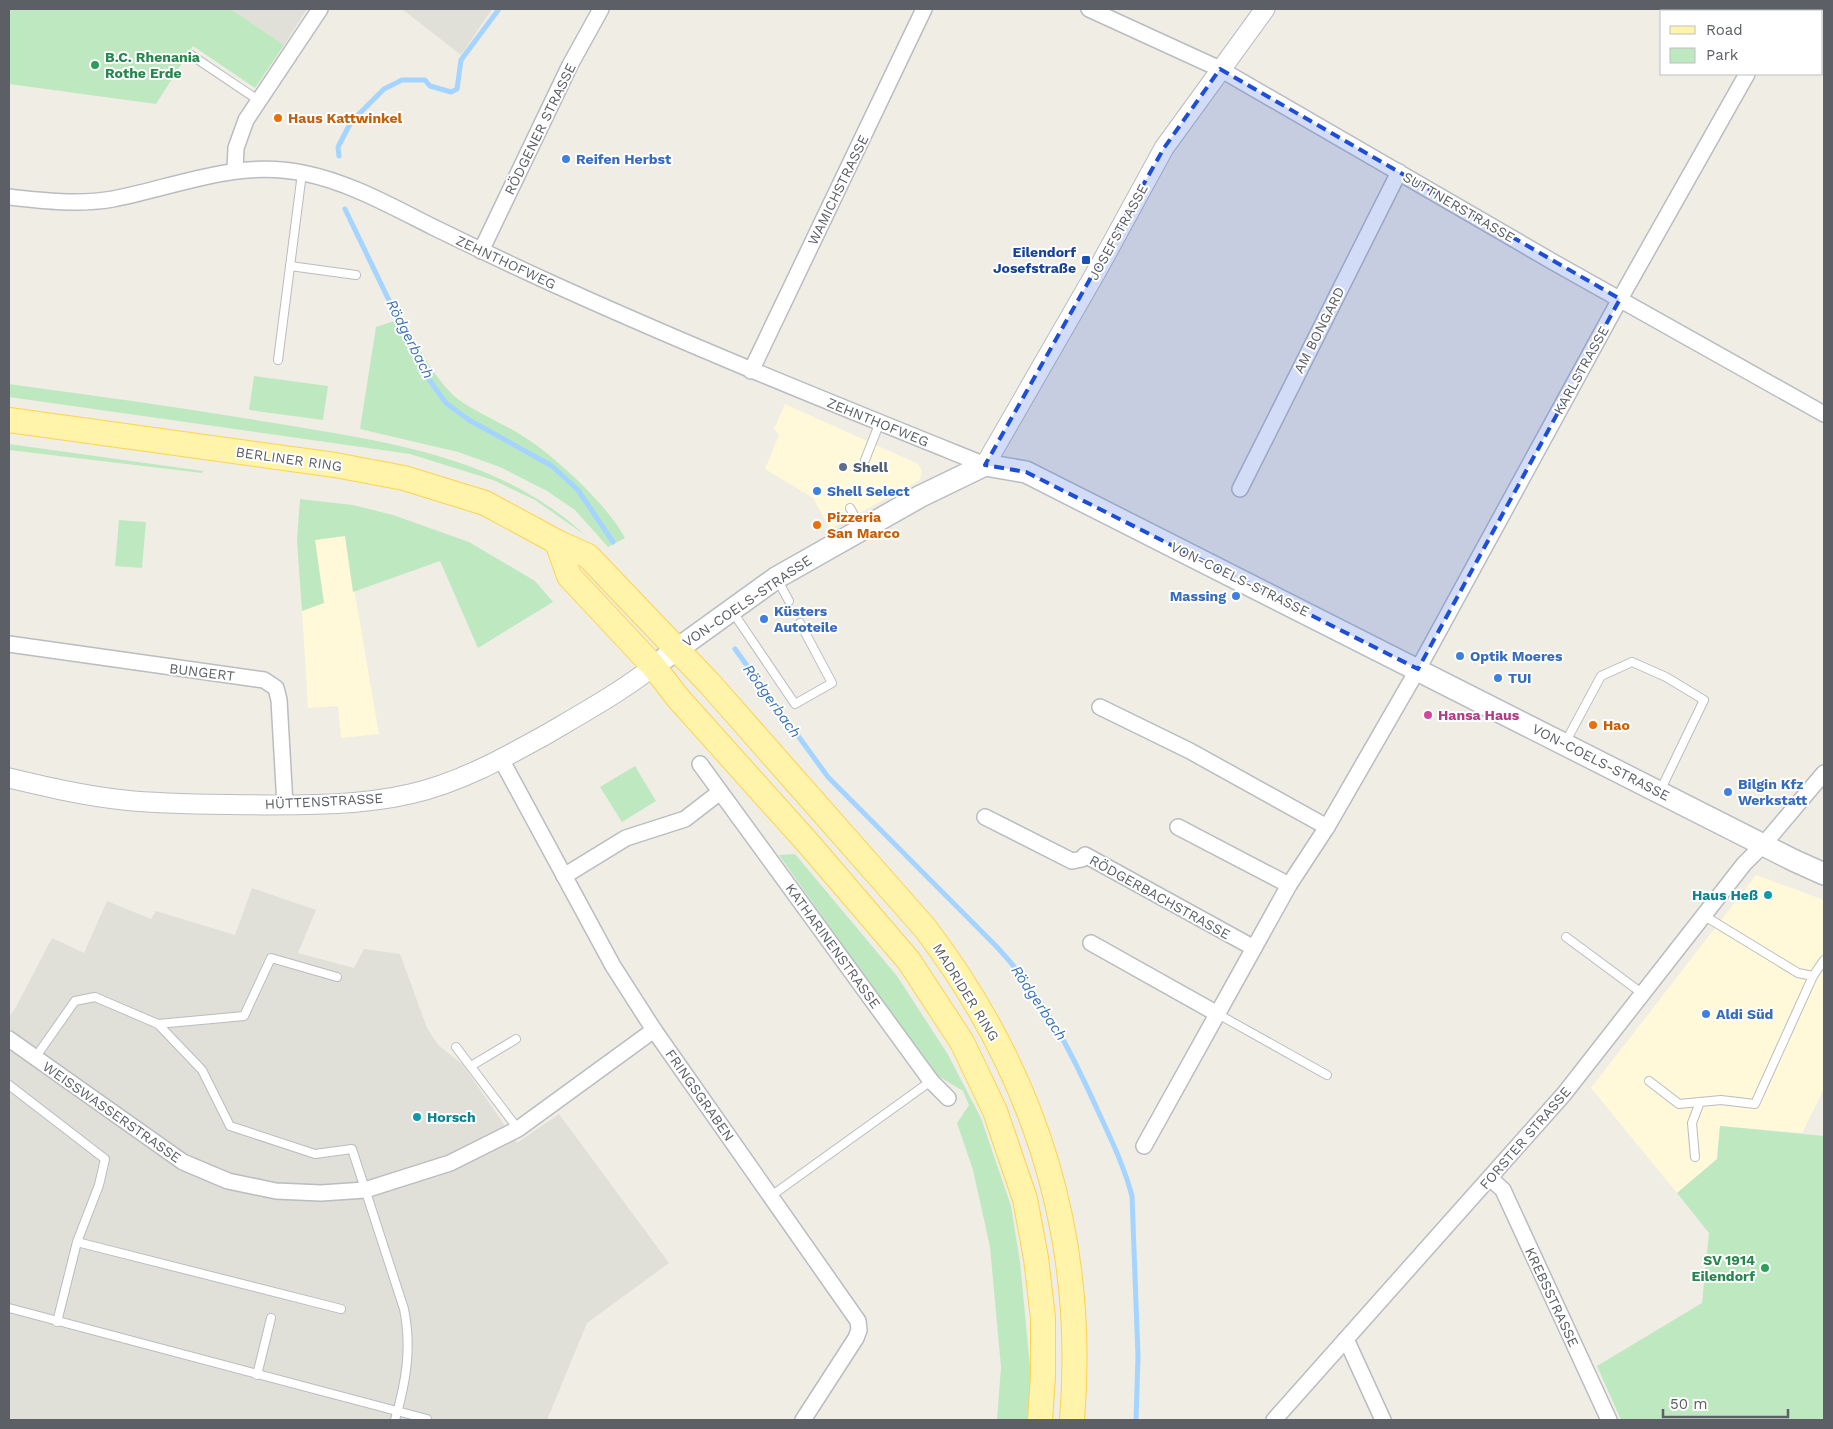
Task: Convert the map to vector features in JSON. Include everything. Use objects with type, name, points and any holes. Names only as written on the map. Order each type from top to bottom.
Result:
[{"type":"main road","name":"BERLINER RING","points":[[9,420],[336,465],[404,478],[485,503],[557,542],[569,576],[666,658]]},
{"type":"main road","name":"VON-COELS-STRASSE","points":[[666,658],[776,578],[921,496],[985,465],[1026,472],[1824,874]]},
{"type":"main road","points":[[666,658],[678,698],[808,843],[909,961],[962,1042],[996,1112],[1025,1199],[1036,1258],[1043,1318],[1043,1378],[1040,1420]]},
{"type":"main road","name":"MADRIDER RING","points":[[666,658],[925,928],[946,956],[990,1026],[1032,1114],[1055,1190],[1070,1266],[1075,1382],[1072,1420]]},
{"type":"street","points":[[235,170],[236,148],[246,120],[320,9]]},
{"type":"street","name":"RÖDGENER STRASSE","points":[[481,251],[570,65],[601,9]]},
{"type":"street","name":"WAMICHSTRASSE","points":[[751,371],[924,9]]},
{"type":"street","name":"SUTTNERSTRASSE","points":[[1089,9],[1220,69],[1824,414]]},
{"type":"street","name":"JOSEFSTRASSE","points":[[985,465],[1099,267],[1164,148],[1220,69],[1266,9]]},
{"type":"street","name":"KARLSTRASSE","points":[[1418,669],[1620,299],[1746,75]]},
{"type":"street","name":"ZEHNTHOFWEG","points":[[9,197],[62,203],[93,201],[235,170],[267,168],[302,173],[338,182],[373,197],[481,251],[671,338],[985,465]]},
{"type":"street","name":"AM BONGARD","points":[[1240,489],[1399,172]]},
{"type":"street","name":"BUNGERT","points":[[9,644],[264,680],[276,688],[279,700],[285,805]]},
{"type":"street","name":"HÜTTENSTRASSE","points":[[9,778],[63,791],[124,800],[193,804],[285,805],[370,801],[411,794],[457,780],[501,759],[619,693],[666,658]]},
{"type":"street","points":[[1144,1146],[1216,1013],[1289,885],[1327,827],[1418,669]]},
{"type":"street","points":[[1100,707],[1190,751],[1327,827]]},
{"type":"street","name":"FRINGSGRABEN","points":[[501,759],[613,966],[654,1030],[858,1321],[859,1330],[856,1338],[803,1420]]},
{"type":"street","name":"KATHARINENSTRASSE","points":[[700,764],[931,1081],[948,1098]]},
{"type":"street","name":"FORSTER STRASSE","points":[[1274,1420],[1564,1094],[1744,864],[1764,845],[1824,773]]},
{"type":"street","points":[[564,876],[626,838],[685,819],[720,792]]},
{"type":"street","name":"RÖDGERBACHSTRASSE","points":[[985,817],[1072,861],[1082,859],[1085,855],[1254,948]]},
{"type":"street","points":[[1178,827],[1289,885]]},
{"type":"street","points":[[1091,943],[1216,1013]]},
{"type":"street","name":"WEISSWASSERSTRASSE","points":[[9,1039],[183,1162],[228,1181],[276,1191],[321,1193],[365,1190],[450,1163],[518,1129],[654,1030]]},
{"type":"street","name":"KREBSSTRASSE","points":[[1490,1178],[1503,1190],[1609,1420]]},
{"type":"street","points":[[1346,1340],[1383,1420]]},
{"type":"lane","points":[[191,55],[258,100]]},
{"type":"lane","points":[[278,360],[302,173]]},
{"type":"lane","points":[[290,266],[356,275]]},
{"type":"lane","points":[[865,460],[880,422]]},
{"type":"lane","points":[[850,508],[862,529]]},
{"type":"lane","points":[[776,578],[789,601]]},
{"type":"lane","points":[[730,610],[795,704],[832,683],[800,623]]},
{"type":"lane","points":[[1565,743],[1601,676],[1632,662],[1666,677],[1704,700],[1660,792]]},
{"type":"lane","points":[[1703,915],[1798,973],[1813,976]]},
{"type":"lane","points":[[1566,937],[1643,994]]},
{"type":"lane","points":[[158,1024],[244,1016],[271,958],[336,977]]},
{"type":"lane","points":[[1649,1081],[1679,1104],[1721,1100],[1755,1104],[1813,976],[1824,960]]},
{"type":"lane","points":[[35,1058],[75,1001],[95,997],[158,1024],[202,1070],[230,1126],[315,1154],[352,1149],[404,1309],[409,1332],[408,1365],[395,1420]]},
{"type":"lane","points":[[1216,1013],[1327,1075]]},
{"type":"lane","points":[[471,1066],[516,1039]]},
{"type":"lane","points":[[456,1047],[518,1129]]},
{"type":"lane","points":[[771,1196],[931,1081]]},
{"type":"lane","points":[[9,1086],[105,1159],[99,1185],[77,1242],[57,1322]]},
{"type":"lane","points":[[1694,1157],[1692,1123],[1700,1102]]},
{"type":"lane","points":[[77,1242],[342,1309]]},
{"type":"lane","points":[[9,1308],[427,1419]]},
{"type":"lane","points":[[256,1375],[272,1318]]},
{"type":"highlighted area","points":[[1220,69],[1620,299],[1418,669],[1026,472],[985,465],[1164,148]]},
{"type":"shaded area","points":[[231,9],[307,9],[284,45]]},
{"type":"shaded area","points":[[402,9],[492,9],[461,55]]},
{"type":"shaded area","name":"Shell","points":[[785,404],[918,464],[922,471],[920,480],[830,529],[813,498],[765,469],[779,435],[774,429]]},
{"type":"shaded area","points":[[345,536],[379,734],[341,738],[338,706],[308,708],[302,611],[323,603],[315,540]]},
{"type":"shaded area","points":[[1756,875],[1824,900],[1824,1089],[1802,1133],[1720,1126],[1717,1159],[1677,1193],[1591,1088]]},
{"type":"shaded area","points":[[252,888],[316,910],[298,953],[354,968],[364,949],[400,954],[427,1028],[438,1045],[463,1065],[517,1143],[559,1114],[669,1263],[587,1323],[547,1420],[9,1420],[9,1017],[52,938],[84,953],[107,901],[151,919],[156,911],[235,935]]},
{"type":"green space","name":"B.C. Rhenania Rothe Erde","points":[[9,9],[231,9],[284,45],[255,88],[193,46],[156,104],[9,84]]},
{"type":"green space","points":[[403,318],[431,368],[452,394],[473,409],[518,433],[562,466],[592,495],[617,525],[625,538],[608,547],[575,510],[547,491],[500,467],[458,452],[360,429],[376,327]]},
{"type":"green space","points":[[254,376],[328,386],[323,420],[249,410]]},
{"type":"green space","points":[[9,384],[175,407],[358,437],[439,456],[478,469],[515,486],[551,508],[585,535],[535,500],[493,480],[410,454],[9,397]]},
{"type":"green space","points":[[9,444],[203,471],[202,473],[9,450]]},
{"type":"green space","points":[[300,499],[353,505],[393,515],[469,542],[535,581],[553,602],[478,648],[440,561],[353,592],[345,536],[315,540],[324,603],[302,611],[297,541]]},
{"type":"green space","points":[[119,520],[146,522],[142,568],[115,566]]},
{"type":"green space","points":[[635,766],[656,801],[622,822],[600,787]]},
{"type":"green space","points":[[795,854],[897,976],[947,1053],[981,1118],[1011,1206],[1020,1262],[1031,1377],[1028,1420],[997,1420],[1001,1367],[990,1247],[973,1170],[957,1123],[969,1105],[963,1091],[933,1073],[779,855]]},
{"type":"green space","name":"SV 1914 Eilendorf","points":[[1720,1126],[1824,1136],[1824,1420],[1621,1420],[1597,1366],[1702,1303],[1709,1233],[1677,1193],[1717,1159]]},
{"type":"waterway","name":"Rödgerbach","points":[[339,156],[338,147],[351,122],[384,89],[402,80],[425,80],[430,86],[451,92],[457,89],[461,60],[499,9]]},
{"type":"waterway","name":"Rödgerbach","points":[[345,209],[423,371],[446,403],[469,420],[552,466],[578,490],[613,542]]},
{"type":"waterway","name":"Rödgerbach","points":[[735,649],[828,777],[1014,966],[1029,985],[1066,1045],[1112,1142],[1132,1196],[1138,1357],[1136,1420]]},
{"type":"place","name":"B.C. Rhenania Rothe Erde","points":[[95,65]]},
{"type":"place","name":"Haus Kattwinkel","points":[[278,118]]},
{"type":"place","name":"Reifen Herbst","points":[[566,159]]},
{"type":"place","name":"Eilendorf Josefstraße","points":[[1086,260]]},
{"type":"place","name":"Shell","points":[[843,467]]},
{"type":"place","name":"Shell Select","points":[[817,491]]},
{"type":"place","name":"Pizzeria San Marco","points":[[817,525]]},
{"type":"place","name":"Massing","points":[[1236,596]]},
{"type":"place","name":"Küsters Autoteile","points":[[764,619]]},
{"type":"place","name":"Optik Moeres","points":[[1460,656]]},
{"type":"place","name":"TUI","points":[[1498,678]]},
{"type":"place","name":"Hansa Haus","points":[[1428,715]]},
{"type":"place","name":"Hao","points":[[1593,725]]},
{"type":"place","name":"Bilgin Kfz Werkstatt","points":[[1728,792]]},
{"type":"place","name":"Haus Heß","points":[[1768,895]]},
{"type":"place","name":"Aldi Süd","points":[[1706,1014]]},
{"type":"place","name":"Horsch","points":[[417,1117]]},
{"type":"place","name":"SV 1914 Eilendorf","points":[[1765,1268]]}]
